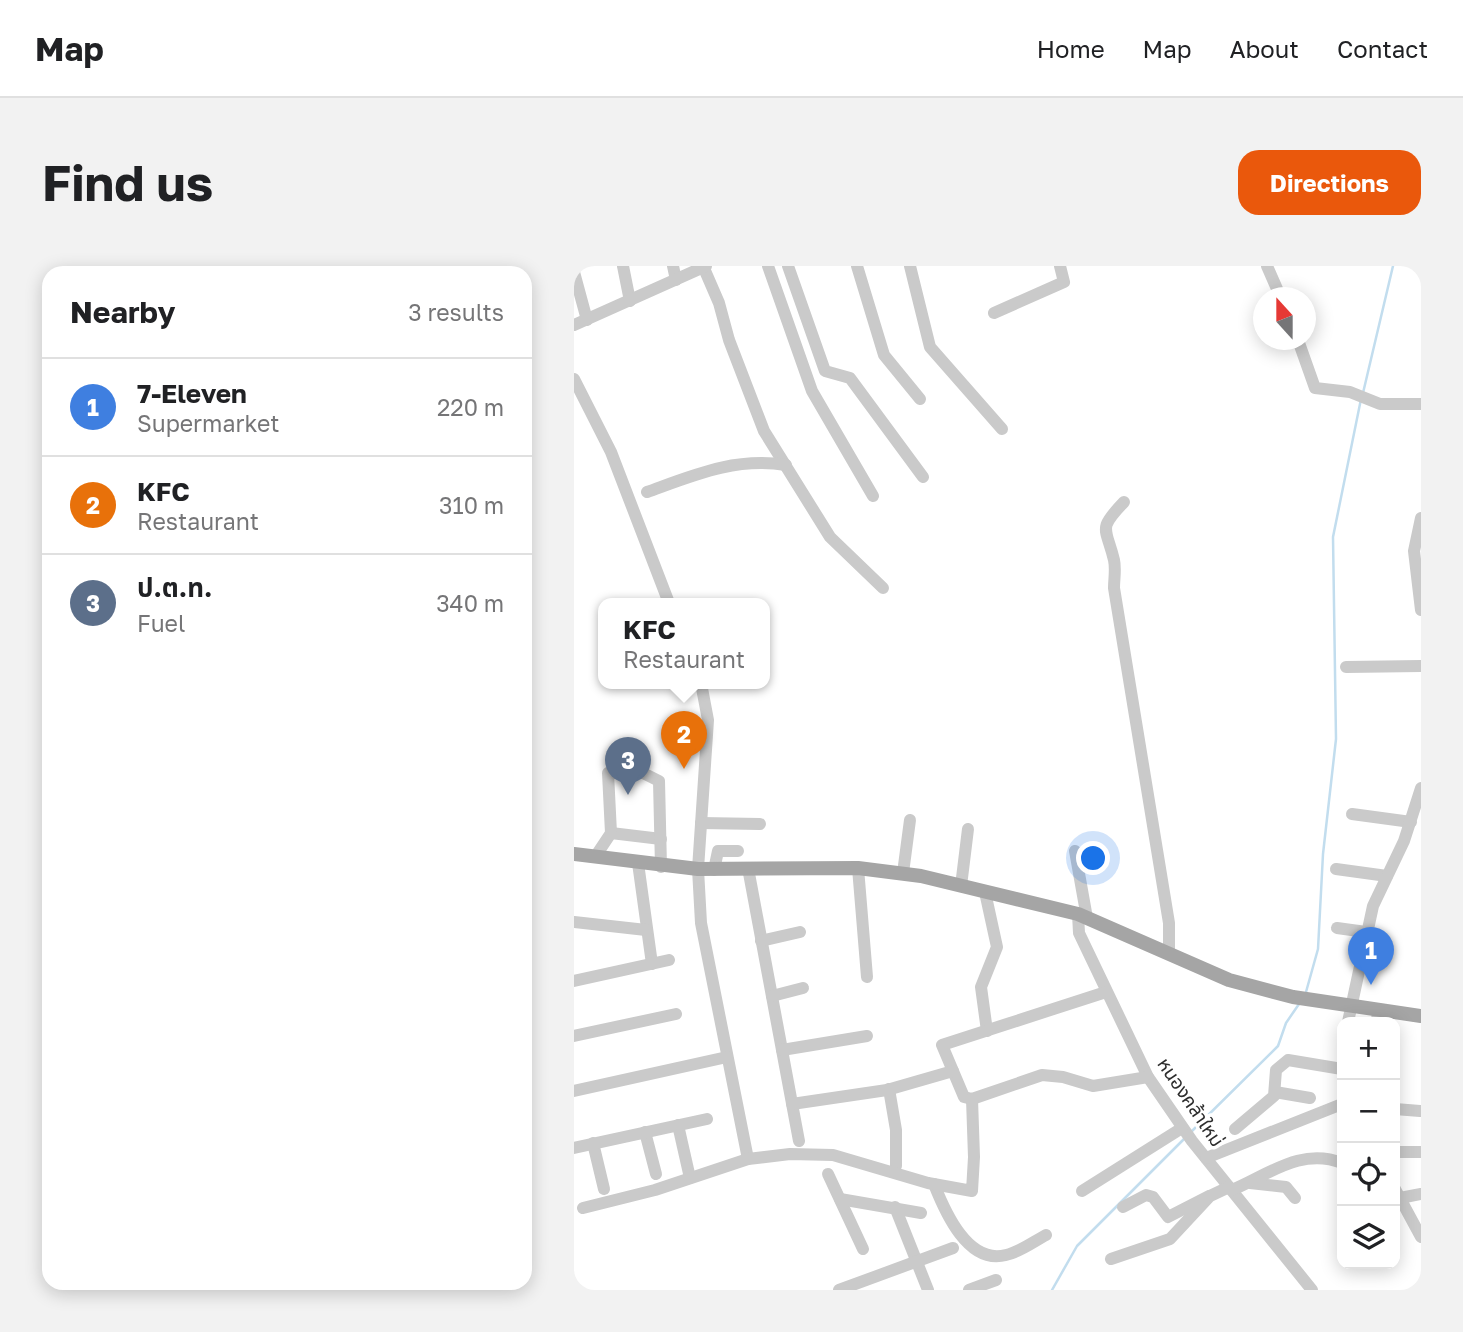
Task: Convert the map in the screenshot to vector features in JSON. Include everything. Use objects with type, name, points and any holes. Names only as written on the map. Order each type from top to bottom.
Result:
[{"type":"main road","points":[[574,854],[661,867],[714,870],[858,868],[903,873],[1083,916],[1229,980],[1300,999],[1349,1006],[1377,1016],[1421,1016]]},
{"type":"street","points":[[622,266],[629,301]]},
{"type":"street","points":[[673,266],[676,280]]},
{"type":"street","points":[[574,325],[704,266],[764,431],[830,537],[883,588]]},
{"type":"street","points":[[768,266],[812,391],[873,496]]},
{"type":"street","points":[[788,266],[825,371],[850,378],[923,477]]},
{"type":"street","points":[[857,266],[884,355],[920,399]]},
{"type":"street","points":[[910,266],[930,346],[1002,429]]},
{"type":"street","points":[[993,313],[1065,282],[1060,266]]},
{"type":"street","points":[[1268,266],[1277,287]]},
{"type":"street","points":[[574,272],[587,320]]},
{"type":"street","points":[[1302,350],[1315,388],[1350,392],[1380,404],[1421,404]]},
{"type":"street","points":[[574,379],[611,452],[668,598]]},
{"type":"street","points":[[648,492],[721,466],[759,461],[786,465]]},
{"type":"street","points":[[1124,502],[1109,518],[1104,527],[1104,536],[1114,561],[1114,588],[1169,923],[1169,953]]},
{"type":"street","points":[[1421,518],[1414,551],[1421,610]]},
{"type":"street","points":[[1346,667],[1421,666]]},
{"type":"street","points":[[702,689],[708,720],[698,869],[701,923],[748,1159]]},
{"type":"street","points":[[595,857],[611,833],[608,773],[643,773],[659,780],[661,867]]},
{"type":"street","points":[[1348,1017],[1366,932],[1411,822],[1421,788]]},
{"type":"street","points":[[1352,814],[1411,822]]},
{"type":"street","points":[[903,873],[909,820]]},
{"type":"street","points":[[701,822],[760,824]]},
{"type":"street","points":[[961,886],[968,829]]},
{"type":"street","points":[[611,833],[661,839]]},
{"type":"street","points":[[714,870],[718,851],[738,850]]},
{"type":"street","name":"หนองคล้าใหม่","points":[[1075,851],[1083,916],[1079,933],[1148,1077],[1186,1133],[1312,1290]]},
{"type":"street","points":[[638,863],[652,964]]},
{"type":"street","points":[[748,868],[799,1141]]},
{"type":"street","points":[[858,868],[867,977]]},
{"type":"street","points":[[1336,869],[1387,876]]},
{"type":"street","points":[[985,892],[996,947],[981,987],[987,1031]]},
{"type":"street","points":[[574,922],[646,930]]},
{"type":"street","points":[[1336,928],[1366,932]]},
{"type":"street","points":[[761,941],[800,932]]},
{"type":"street","points":[[574,981],[669,960]]},
{"type":"street","points":[[772,996],[803,988]]},
{"type":"street","points":[[1106,992],[942,1045],[964,1097],[972,1099],[1042,1074],[1093,1086],[1148,1077]]},
{"type":"street","points":[[574,1036],[676,1014]]},
{"type":"street","points":[[782,1050],[867,1036]]},
{"type":"street","points":[[574,1091],[727,1057]]},
{"type":"street","points":[[1235,1129],[1274,1096],[1276,1070],[1288,1060],[1337,1068]]},
{"type":"street","points":[[792,1104],[889,1089],[953,1071]]},
{"type":"street","points":[[889,1089],[896,1130],[897,1166]]},
{"type":"street","points":[[1275,1092],[1310,1098]]},
{"type":"street","points":[[583,1208],[748,1159],[790,1154],[833,1155],[934,1184],[972,1191],[972,1099]]},
{"type":"street","points":[[1206,1158],[1337,1106]]},
{"type":"street","points":[[1400,1109],[1420,1111]]},
{"type":"street","points":[[574,1148],[707,1119]]},
{"type":"street","points":[[678,1125],[690,1178]]},
{"type":"street","points":[[645,1132],[656,1174]]},
{"type":"street","points":[[1082,1191],[1186,1133]]},
{"type":"street","points":[[593,1143],[604,1189]]},
{"type":"street","points":[[1400,1152],[1421,1152]]},
{"type":"street","points":[[1123,1207],[1146,1195],[1153,1197],[1168,1217],[1210,1196],[1250,1183],[1281,1166],[1313,1156],[1337,1162]]},
{"type":"street","points":[[828,1174],[863,1249]]},
{"type":"street","points":[[1250,1183],[1286,1186],[1295,1198]]},
{"type":"street","points":[[934,1184],[961,1236],[985,1253],[1005,1256],[1045,1235]]},
{"type":"street","points":[[1400,1193],[1421,1194]]},
{"type":"street","points":[[1111,1259],[1170,1239],[1210,1196]]},
{"type":"street","points":[[1400,1198],[1421,1237]]},
{"type":"street","points":[[841,1199],[922,1213]]},
{"type":"street","points":[[895,1207],[928,1290]]},
{"type":"street","points":[[839,1290],[953,1248]]},
{"type":"street","points":[[969,1290],[996,1280]]},
{"type":"waterway","points":[[1363,393],[1393,266]]},
{"type":"waterway","points":[[1306,992],[1318,949],[1323,854],[1336,739],[1333,537],[1361,399]]},
{"type":"waterway","points":[[1192,1131],[1278,1046],[1286,1023],[1299,1004]]},
{"type":"waterway","points":[[1052,1290],[1077,1246],[1185,1138]]},
{"type":"place","name":"KFC","points":[[684,769]]},
{"type":"place","name":"ป.ต.ท.","points":[[628,795]]},
{"type":"place","name":"7-Eleven","points":[[1371,985]]}]
